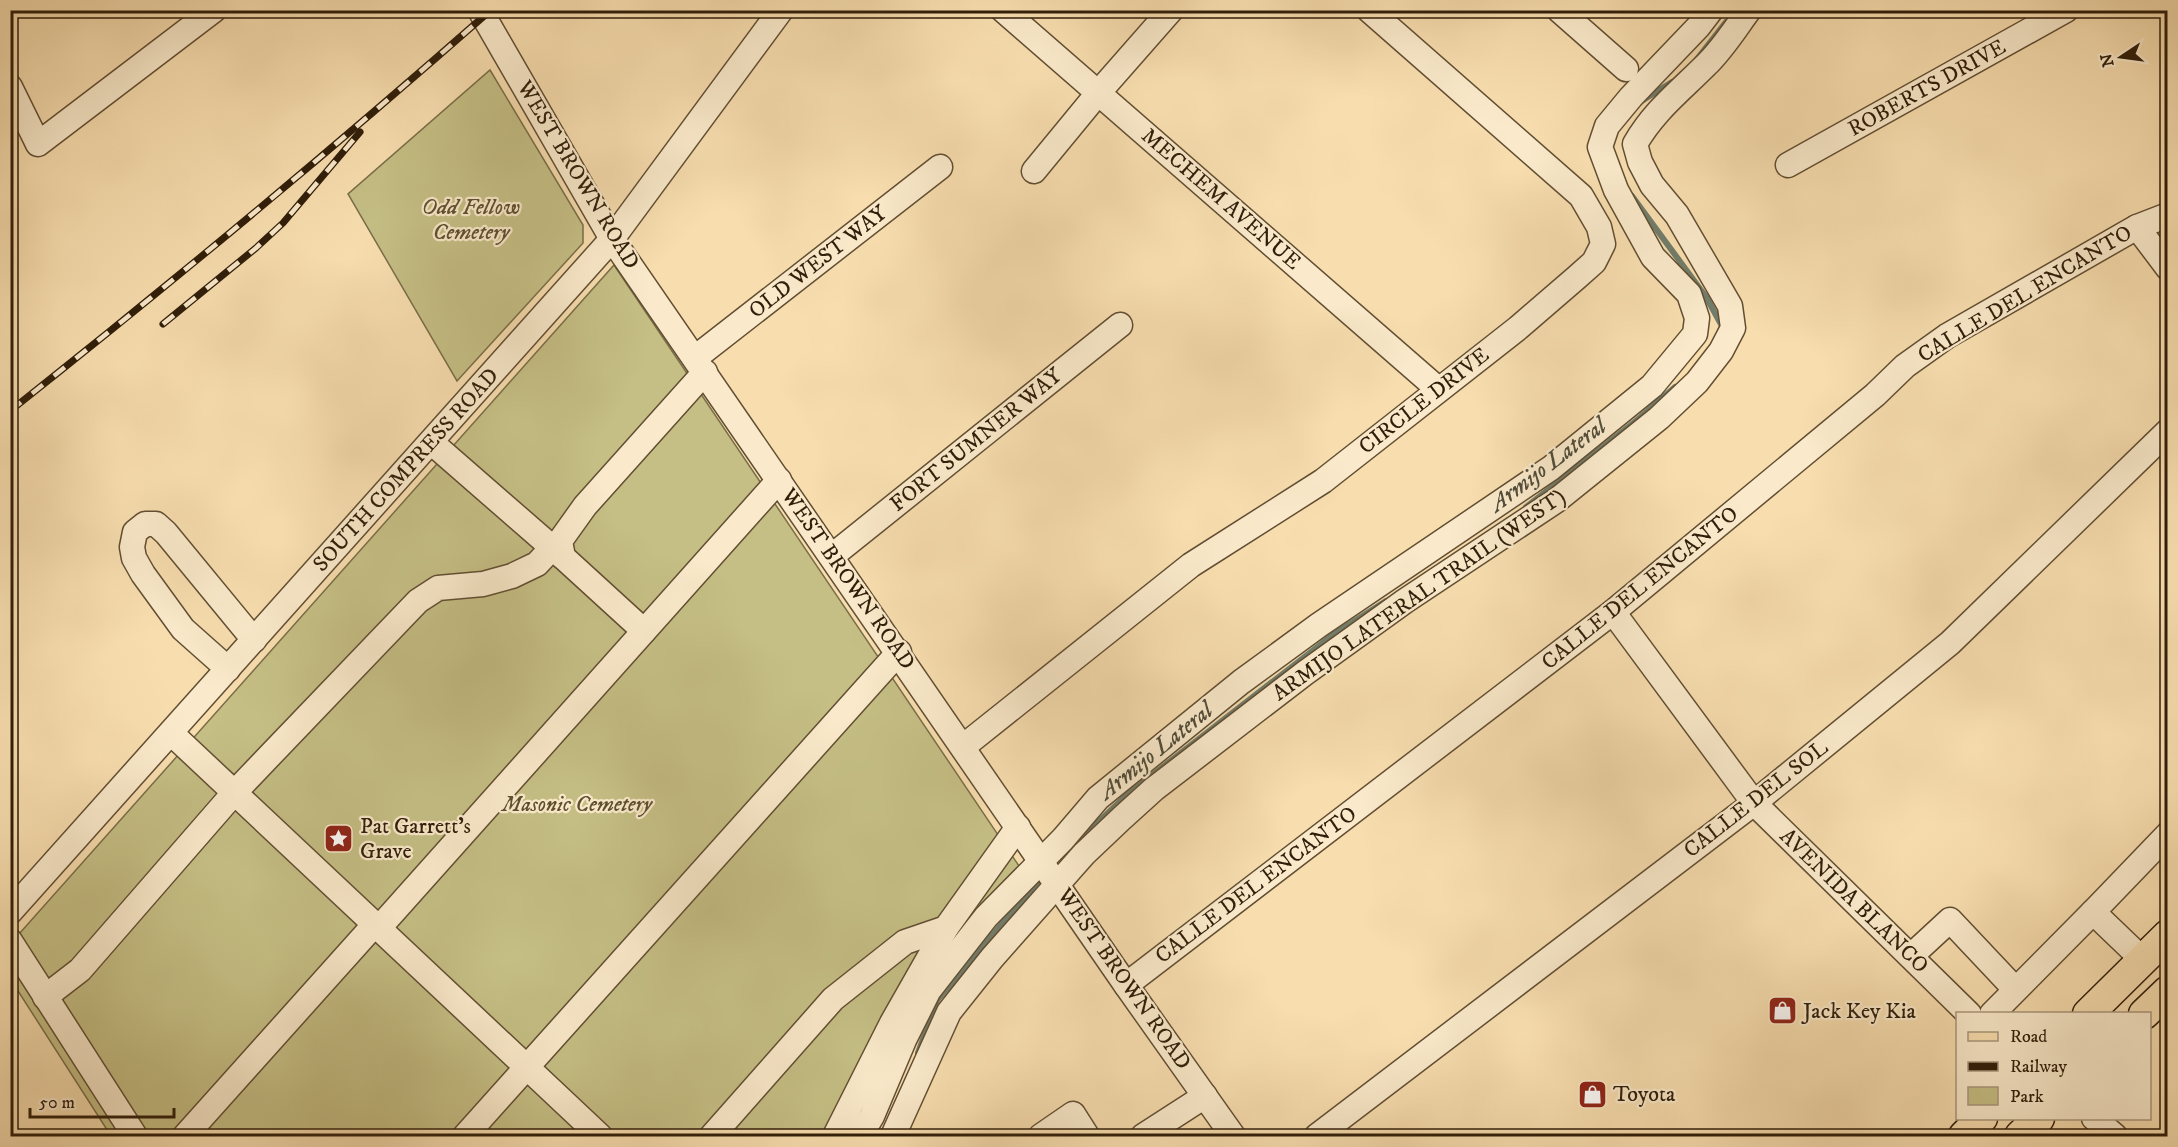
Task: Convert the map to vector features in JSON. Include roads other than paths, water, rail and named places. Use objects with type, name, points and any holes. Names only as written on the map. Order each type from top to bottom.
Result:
[{"type":"main road","points":[[2090,1012],[2168,935]]},
{"type":"main road","points":[[2146,1012],[2168,991]]},
{"type":"main road","points":[[1964,1137],[1981,1120]]},
{"type":"main road","points":[[2020,1137],[2038,1120]]},
{"type":"street","points":[[10,87],[38,144],[214,10]]},
{"type":"street","name":"WEST BROWN ROAD","points":[[480,10],[612,239],[1233,1137]]},
{"type":"street","name":"SOUTH COMPRESS ROAD","points":[[10,912],[612,239],[781,10]]},
{"type":"street","name":"MECHEM AVENUE","points":[[1003,10],[1438,389]]},
{"type":"street","points":[[1034,171],[1171,10]]},
{"type":"street","name":"CIRCLE DRIVE","points":[[964,747],[1191,565],[1323,481],[1518,328],[1594,262],[1603,244],[1599,227],[1581,195],[1369,10]]},
{"type":"street","points":[[1559,10],[1626,69]]},
{"type":"street","points":[[860,1137],[872,1116],[904,1040],[929,990],[986,917],[1063,839],[1098,798],[1241,682],[1319,625],[1551,468],[1652,386],[1695,334],[1697,318],[1689,294],[1653,257],[1616,190],[1600,147],[1607,126],[1711,10]]},
{"type":"street","name":"ARMIJO LATERAL TRAIL (WEST)","points":[[893,1137],[949,1012],[992,958],[1084,854],[1154,789],[1305,673],[1405,601],[1557,500],[1659,418],[1697,381],[1721,351],[1733,328],[1730,306],[1677,215],[1652,185],[1640,162],[1635,144],[1646,124],[1673,94],[1708,64],[1749,10]]},
{"type":"street","name":"ROBERTS DRIVE","points":[[1788,165],[2066,10]]},
{"type":"street","name":"OLD WEST WAY","points":[[558,552],[560,541],[585,506],[700,365],[940,167]]},
{"type":"street","name":"CALLE DEL ENCANTO","points":[[1126,985],[1613,612],[1875,395],[1905,366],[1947,336],[2137,227],[2168,215]]},
{"type":"street","points":[[2137,227],[2168,268]]},
{"type":"street","name":"FORT SUMNER WAY","points":[[832,556],[1120,325]]},
{"type":"street","name":"CALLE DEL SOL","points":[[1317,1137],[1754,803],[1950,643],[2168,431]]},
{"type":"street","points":[[431,442],[558,552],[644,631]]},
{"type":"street","points":[[185,1137],[779,480]]},
{"type":"street","points":[[228,669],[183,629],[143,574],[134,558],[132,547],[135,532],[145,524],[156,524],[166,533],[254,640]]},
{"type":"street","points":[[45,997],[80,970],[234,793],[418,601],[438,588],[483,584],[512,576],[558,552]]},
{"type":"street","name":"AVENIDA BLANCO","points":[[1613,612],[1754,803],[1967,1012]]},
{"type":"street","points":[[465,1137],[899,652]]},
{"type":"street","points":[[171,734],[600,1137]]},
{"type":"street","points":[[835,1137],[892,1023],[946,928],[1018,827]]},
{"type":"street","points":[[1994,1012],[2168,834]]},
{"type":"street","points":[[2092,912],[2142,960]]},
{"type":"street","points":[[1911,956],[1950,920],[2015,989]]},
{"type":"street","points":[[712,1137],[833,999],[905,942],[946,928]]},
{"type":"street","points":[[10,941],[135,1137]]},
{"type":"street","points":[[1143,1137],[1205,1096]]},
{"type":"street","points":[[1041,1137],[1073,1114],[1087,1137]]},
{"type":"street","points":[[2095,1120],[2115,1137]]},
{"type":"waterway","name":"Armijo Lateral","points":[[1697,59],[1726,22]]},
{"type":"waterway","name":"Armijo Lateral","points":[[1640,102],[1672,82]]},
{"type":"waterway","name":"Armijo Lateral","points":[[1632,196],[1706,297],[1722,326],[1720,331]]},
{"type":"waterway","name":"Armijo Lateral","points":[[1526,507],[1637,420],[1675,387]]},
{"type":"waterway","name":"Armijo Lateral","points":[[1067,852],[1128,794],[1334,634],[1386,601]]},
{"type":"waterway","name":"Armijo Lateral","points":[[918,1053],[937,1000],[1040,879]]},
{"type":"railway","points":[[10,411],[253,214],[491,10]]},
{"type":"railway","points":[[163,324],[283,223],[360,132]]},
{"type":"place","name":"Pat Garrett's Grave","points":[[339,839]]},
{"type":"place","name":"Jack Key Kia","points":[[1782,1011]]},
{"type":"place","name":"Toyota","points":[[1592,1094]]},
{"type":"park label","name":"Odd Fellow Cemetery","points":[[471,220]]},
{"type":"park label","name":"Masonic Cemetery","points":[[577,804]]}]
